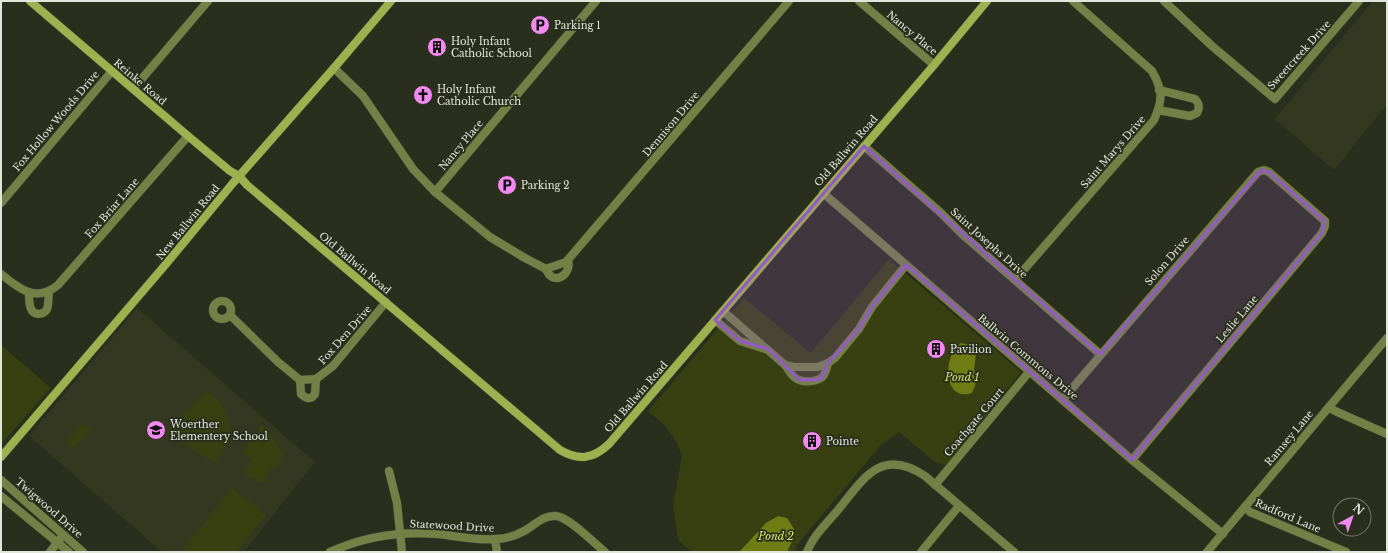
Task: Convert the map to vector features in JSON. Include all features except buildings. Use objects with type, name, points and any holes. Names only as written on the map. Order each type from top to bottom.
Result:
[{"type":"street","name":"Reinke Road","points":[[30,1],[134,88],[188,136],[238,176]]},
{"type":"street","points":[[134,88],[208,1]]},
{"type":"street","name":"New Ballwin Road","points":[[1,457],[156,276],[238,176],[391,1]]},
{"type":"street","name":"Nancy Place","points":[[436,192],[596,1]]},
{"type":"street","name":"Dennison Drive","points":[[546,269],[562,265],[568,260],[789,1]]},
{"type":"street","name":"Nancy Place","points":[[859,1],[934,64]]},
{"type":"street","name":"Old Ballwin Road","points":[[238,176],[560,450],[578,457],[588,457],[609,444],[987,1]]},
{"type":"street","name":"Saint Marys Drive","points":[[1015,280],[1154,120],[1161,100],[1159,84],[1152,71],[1073,1]]},
{"type":"street","name":"Sweetcreek Drive","points":[[1164,1],[1212,46],[1275,99],[1359,1]]},
{"type":"street","name":"Dennison Drive","points":[[334,68],[363,96],[413,169],[436,192],[490,237],[546,269],[550,276],[555,278],[558,278],[567,272],[569,267],[568,260]]},
{"type":"street","name":"Fox Hollow Woods Drive","points":[[1,203],[112,71]]},
{"type":"street","points":[[1158,110],[1190,116],[1197,113],[1199,107],[1195,99],[1159,90]]},
{"type":"street","name":"Fox Briar Lane","points":[[49,292],[58,285],[188,136]]},
{"type":"street","name":"Saint Josephs Drive","points":[[864,146],[940,212],[962,234],[1100,354]]},
{"type":"street","name":"Solon Drive","points":[[1063,399],[1100,354],[1258,172],[1264,170],[1269,172],[1294,194]]},
{"type":"street","name":"Ballwin Commons Drive","points":[[823,193],[1132,460],[1223,534]]},
{"type":"street","name":"Leslie Lane","points":[[1132,460],[1322,233],[1325,226],[1325,221],[1294,194]]},
{"type":"street","points":[[785,364],[794,367],[818,367],[835,358],[860,329],[872,307],[906,265]]},
{"type":"street","points":[[1,274],[17,287],[29,293],[49,292],[48,307],[45,312],[39,314],[31,309],[29,293]]},
{"type":"street","name":"Fox Den Drive","points":[[316,379],[315,394],[312,398],[304,397],[301,394],[300,380],[316,379],[321,377],[333,366],[386,302]]},
{"type":"street","points":[[723,311],[785,364],[791,374],[798,380],[818,380],[823,376],[828,363]]},
{"type":"street","points":[[230,315],[282,366],[300,380]]},
{"type":"street","points":[[715,320],[740,341],[768,349]]},
{"type":"street","name":"Ramsey Lane","points":[[1207,552],[1387,338]]},
{"type":"street","name":"Coachgate Court","points":[[935,485],[1029,372]]},
{"type":"street","points":[[1329,406],[1335,411],[1387,434]]},
{"type":"street","points":[[807,552],[819,532],[864,478],[874,470],[888,466],[902,465],[910,467],[935,485],[1014,552]]},
{"type":"street","points":[[389,471],[397,503],[402,552]]},
{"type":"street","name":"Twigwood Drive","points":[[1,480],[84,552]]},
{"type":"street","name":"Twigwood Drive","points":[[1,496],[69,552]]},
{"type":"street","points":[[921,552],[960,506]]},
{"type":"street","name":"Radford Lane","points":[[1245,507],[1250,512],[1346,552]]},
{"type":"street","name":"Statewood Drive","points":[[330,552],[354,542],[399,534],[436,534],[495,540],[519,533],[547,517],[558,516],[564,518],[605,552]]},
{"type":"street","points":[[50,552],[64,535]]},
{"type":"street","points":[[495,540],[497,552]]},
{"type":"highlighted area","points":[[864,146],[1100,354],[1261,170],[1269,172],[1325,221],[1322,233],[1132,460],[906,265],[872,307],[859,329],[828,363],[823,376],[818,380],[799,380],[768,349],[740,341],[715,320]]},
{"type":"shaded area","points":[[1373,1],[1387,1],[1387,104],[1334,170],[1275,119]]},
{"type":"shaded area","points":[[889,259],[1021,372],[947,465],[935,462],[899,432],[881,445],[797,545],[795,552],[692,552],[678,540],[673,506],[682,456],[676,441],[665,426],[648,411],[744,298],[811,353]]},
{"type":"shaded area","name":"Woerther Elementery School","points":[[137,308],[315,462],[244,552],[162,552],[29,436]]},
{"type":"shaded area","points":[[1,345],[51,388],[1,444]]},
{"type":"shaded area","points":[[207,391],[219,401],[228,417],[230,425],[228,441],[221,456],[215,463],[167,434],[167,430]]},
{"type":"shaded area","points":[[84,422],[92,429],[75,448],[67,441]]},
{"type":"shaded area","points":[[262,424],[285,455],[275,468],[271,469],[260,484],[243,472],[251,459],[242,452]]},
{"type":"shaded area","points":[[232,488],[266,515],[236,552],[181,552]]},
{"type":"water","name":"Pond 1","points":[[961,343],[970,345],[976,354],[974,369],[976,383],[972,393],[962,394],[955,391],[948,376],[948,367],[951,357],[955,349]]},
{"type":"water","name":"Pond 2","points":[[778,516],[787,518],[794,529],[792,541],[787,552],[739,552],[766,523]]},
{"type":"place","name":"Parking 1","points":[[540,25]]},
{"type":"place","name":"Holy Infant Catholic School","points":[[437,47]]},
{"type":"place","name":"Holy Infant Catholic Church","points":[[423,95]]},
{"type":"place","name":"Parking 2","points":[[507,185]]},
{"type":"place","name":"Pavilion","points":[[936,349]]},
{"type":"place","name":"Woerther Elementery School","points":[[156,430]]},
{"type":"place","name":"Pointe","points":[[812,441]]}]
